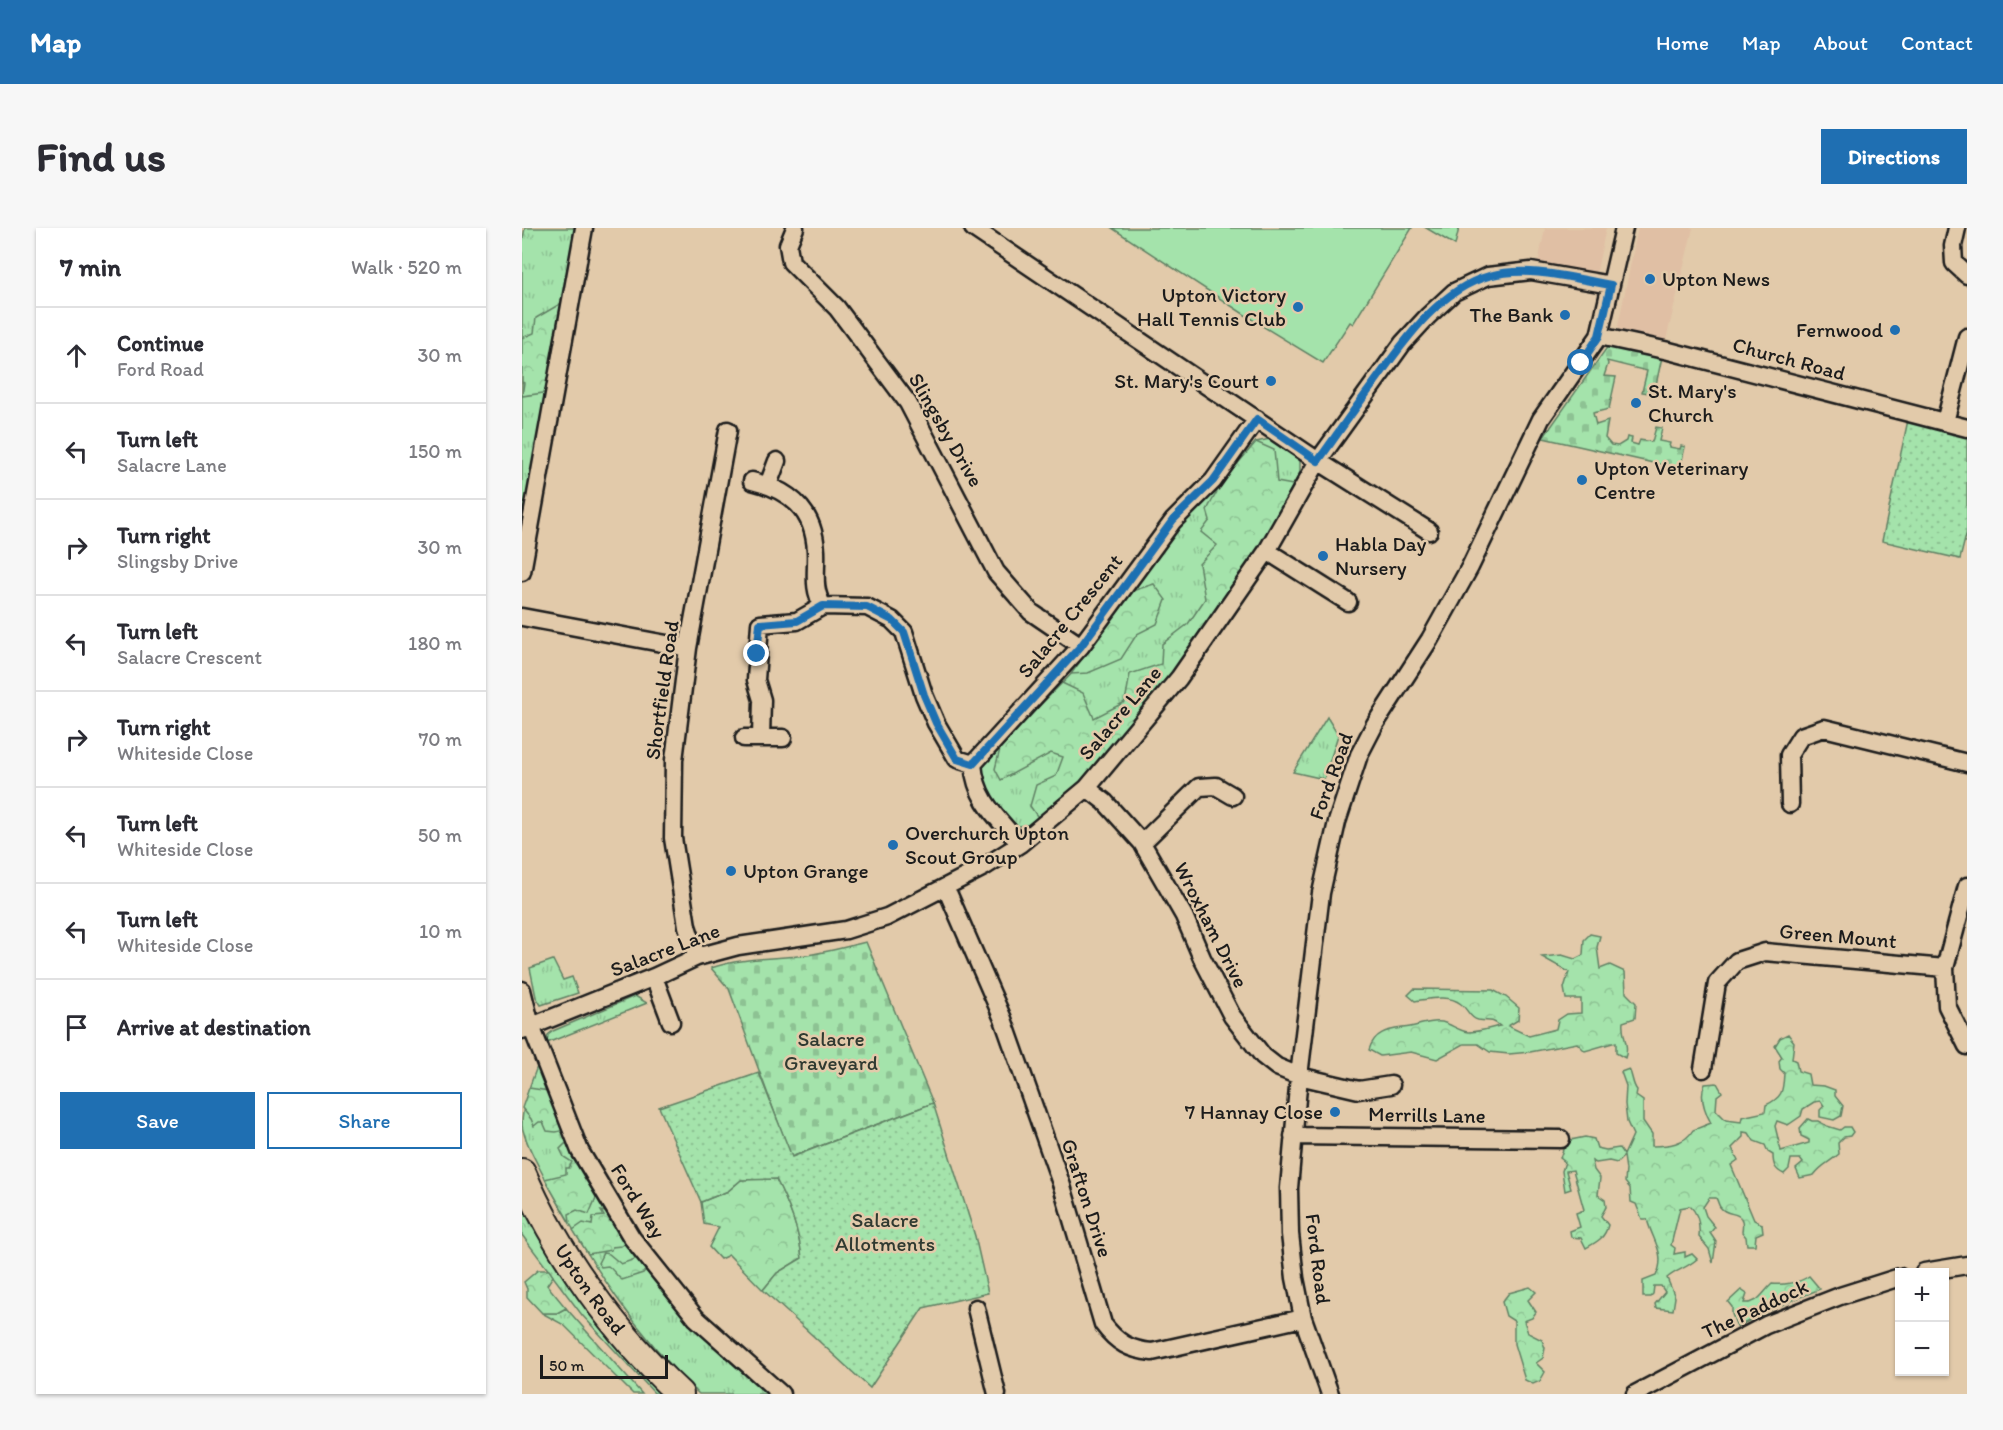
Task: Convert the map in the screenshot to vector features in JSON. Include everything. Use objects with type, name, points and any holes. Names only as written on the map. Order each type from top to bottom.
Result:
[{"type":"main road","name":"Upton Road","points":[[522,1172],[545,1218],[591,1293],[680,1394]]},
{"type":"street","points":[[522,572],[584,228]]},
{"type":"street","name":"Slingsby Drive","points":[[795,228],[788,245],[791,262],[837,308],[908,403],[996,572],[1031,612],[1081,646]]},
{"type":"street","points":[[973,228],[1318,461],[1428,531]]},
{"type":"street","name":"Ford Road","points":[[1330,1394],[1303,1318],[1295,1278],[1290,1234],[1289,1188],[1299,1076],[1321,893],[1337,822],[1359,755],[1375,724],[1430,639],[1470,567],[1541,419],[1599,336],[1623,228]]},
{"type":"street","points":[[1957,228],[1953,246],[1954,263],[1967,275]]},
{"type":"street","name":"Salacre Lane","points":[[527,1028],[654,978],[697,957],[738,946],[860,926],[887,917],[946,888],[1020,844],[1087,788],[1179,678],[1267,551],[1318,461],[1403,343],[1428,316],[1454,292],[1488,276],[1519,272],[1554,275],[1611,285]]},
{"type":"street","name":"Church Road","points":[[1599,336],[1669,351],[1967,428]]},
{"type":"street","points":[[1945,422],[1967,337]]},
{"type":"street","name":"Salacre Crescent","points":[[973,764],[1081,646],[1173,520],[1213,481],[1257,419]]},
{"type":"street","name":"Shortfield Road","points":[[697,957],[687,926],[673,838],[674,760],[688,648],[728,430]]},
{"type":"street","points":[[777,461],[760,483],[790,496],[805,512],[813,531],[816,552],[814,582],[817,596],[823,606]]},
{"type":"street","points":[[1267,551],[1348,602]]},
{"type":"street","points":[[743,621],[760,624],[797,621],[823,606],[867,607],[892,620],[904,632],[924,695],[940,730],[957,759],[973,764],[974,781],[980,796],[1020,844]]},
{"type":"street","points":[[522,617],[688,648]]},
{"type":"street","points":[[760,624],[756,680],[762,700],[761,737]]},
{"type":"street","points":[[1790,804],[1789,755],[1801,736],[1824,728],[1967,763]]},
{"type":"street","points":[[744,738],[783,738]]},
{"type":"street","points":[[1142,843],[1199,787],[1216,786],[1233,796]]},
{"type":"street","name":"Wroxham Drive","points":[[1087,788],[1105,802],[1142,843],[1184,916],[1202,958],[1232,1016],[1263,1056],[1277,1066],[1299,1076],[1359,1090],[1391,1085]]},
{"type":"street","points":[[1967,885],[1945,968],[1947,1006],[1967,1046]]},
{"type":"street","name":"Grafton Drive","points":[[946,888],[1003,1020],[1062,1186],[1103,1324],[1112,1336],[1124,1345],[1152,1352],[1303,1318]]},
{"type":"street","name":"Green Mount","points":[[1703,1069],[1717,983],[1737,961],[1765,952],[1945,968]]},
{"type":"street","points":[[654,978],[671,1022]]},
{"type":"street","name":"Ford Way","points":[[522,990],[527,1028],[580,1151],[632,1238],[696,1318],[781,1394]]},
{"type":"street","name":"Merrills Lane","points":[[1293,1136],[1561,1139]]},
{"type":"street","points":[[1949,1268],[1967,1265]]},
{"type":"street","name":"The Paddock","points":[[1635,1394],[1766,1325],[1895,1277]]},
{"type":"street","points":[[976,1308],[998,1394]]},
{"type":"shaded area","points":[[1545,228],[1606,228],[1597,270],[1592,274],[1541,268],[1538,264]]},
{"type":"shaded area","points":[[1638,228],[1693,228],[1665,344],[1625,335],[1618,326]]},
{"type":"green space","points":[[525,228],[579,228],[522,546],[522,243]]},
{"type":"green space","name":"Upton Victory Hall Tennis Club","points":[[1112,228],[1412,228],[1353,324],[1350,322],[1323,363]]},
{"type":"green space","points":[[1426,228],[1459,228],[1455,245]]},
{"type":"green space","points":[[565,301],[550,392],[522,396],[524,383],[522,382],[522,338],[534,333],[536,318]]},
{"type":"green space","points":[[1608,346],[1662,357],[1654,394],[1642,392],[1647,371],[1607,361],[1604,376],[1616,377],[1609,409],[1593,413],[1596,425],[1608,421],[1605,438],[1611,445],[1618,446],[1626,441],[1627,437],[1632,438],[1631,443],[1638,445],[1640,440],[1652,442],[1656,427],[1662,428],[1659,441],[1670,443],[1669,447],[1680,449],[1681,446],[1685,447],[1680,469],[1543,438]]},
{"type":"green space","points":[[1908,420],[1967,435],[1967,531],[1960,559],[1882,541]]},
{"type":"green space","points":[[1270,439],[1290,449],[1300,459],[1300,472],[1256,557],[1034,825],[1017,826],[1005,819],[981,776],[982,765],[989,755],[1024,723],[1078,667],[1182,523],[1223,481],[1256,442]]},
{"type":"green space","points":[[1256,442],[1274,450],[1277,482],[1293,485],[1256,557],[1173,676],[1088,780],[1043,817],[1037,816],[1030,806],[1036,785],[1056,776],[1063,757],[1051,753],[1001,780],[995,769],[1001,745],[1062,683],[1083,693],[1094,718],[1125,702],[1130,674],[1161,664],[1162,644],[1188,624],[1205,599],[1199,564],[1217,545],[1201,532],[1210,520],[1207,510],[1223,481]]},
{"type":"green space","points":[[1154,584],[1166,600],[1157,624],[1137,634],[1121,659],[1088,673],[1071,674],[1132,591]]},
{"type":"green space","points":[[1327,717],[1338,735],[1324,779],[1293,772]]},
{"type":"green space","points":[[1590,934],[1600,936],[1597,947],[1600,969],[1610,965],[1625,972],[1626,993],[1636,1003],[1635,1018],[1623,1022],[1627,1048],[1625,1058],[1616,1053],[1616,1042],[1585,1051],[1577,1043],[1509,1054],[1490,1052],[1478,1044],[1464,1044],[1437,1059],[1411,1052],[1380,1056],[1369,1050],[1375,1038],[1380,1034],[1430,1022],[1442,1022],[1468,1032],[1500,1026],[1492,1021],[1475,1019],[1461,1004],[1451,999],[1415,1001],[1408,995],[1414,989],[1493,990],[1519,1008],[1518,1020],[1508,1026],[1529,1036],[1556,1029],[1558,1020],[1567,1014],[1581,1013],[1581,999],[1566,999],[1564,988],[1569,972],[1542,957],[1562,955],[1575,959],[1583,955],[1584,940]]},
{"type":"green space","name":"Salacre Graveyard","points":[[866,942],[933,1103],[791,1157],[729,989],[711,968],[743,961],[815,954]]},
{"type":"green space","points":[[553,960],[563,980],[572,977],[578,993],[541,1005],[536,997],[530,968]]},
{"type":"green space","points":[[635,996],[647,1003],[547,1043],[548,1035],[553,1031]]},
{"type":"green space","points":[[1788,1034],[1794,1042],[1792,1059],[1796,1061],[1798,1071],[1808,1074],[1810,1085],[1835,1090],[1835,1096],[1843,1106],[1841,1116],[1834,1120],[1820,1117],[1820,1110],[1824,1106],[1821,1101],[1814,1102],[1803,1109],[1801,1116],[1788,1125],[1777,1121],[1775,1126],[1781,1151],[1809,1143],[1809,1140],[1801,1136],[1800,1128],[1808,1119],[1840,1130],[1850,1127],[1853,1132],[1838,1143],[1839,1154],[1814,1175],[1800,1178],[1796,1169],[1803,1163],[1800,1159],[1791,1159],[1789,1169],[1784,1174],[1775,1167],[1773,1155],[1768,1152],[1765,1145],[1754,1141],[1749,1133],[1743,1132],[1743,1137],[1732,1148],[1738,1160],[1731,1165],[1754,1220],[1762,1224],[1763,1232],[1756,1235],[1755,1245],[1747,1245],[1746,1237],[1742,1232],[1742,1219],[1720,1207],[1716,1198],[1709,1198],[1703,1207],[1706,1216],[1715,1227],[1710,1233],[1716,1242],[1713,1263],[1709,1249],[1699,1237],[1697,1216],[1690,1206],[1680,1208],[1671,1245],[1675,1248],[1674,1254],[1685,1252],[1685,1257],[1692,1254],[1697,1259],[1667,1278],[1675,1297],[1673,1310],[1656,1308],[1655,1304],[1665,1292],[1661,1286],[1654,1286],[1650,1297],[1643,1297],[1643,1281],[1656,1276],[1660,1261],[1658,1247],[1647,1219],[1642,1219],[1636,1204],[1631,1202],[1630,1188],[1625,1182],[1624,1156],[1617,1163],[1592,1161],[1594,1170],[1600,1178],[1598,1195],[1605,1200],[1606,1207],[1601,1216],[1608,1225],[1603,1236],[1586,1248],[1581,1238],[1571,1237],[1570,1231],[1580,1227],[1576,1213],[1584,1210],[1573,1170],[1566,1171],[1571,1189],[1565,1191],[1562,1171],[1565,1162],[1560,1158],[1566,1141],[1585,1137],[1594,1139],[1597,1148],[1606,1150],[1619,1148],[1624,1155],[1633,1135],[1627,1122],[1626,1086],[1621,1072],[1629,1069],[1637,1090],[1636,1096],[1643,1101],[1643,1121],[1652,1134],[1652,1146],[1670,1145],[1681,1141],[1693,1130],[1711,1123],[1703,1099],[1705,1084],[1717,1083],[1722,1092],[1717,1096],[1716,1110],[1726,1120],[1741,1122],[1742,1117],[1765,1112],[1766,1105],[1779,1096],[1782,1089],[1784,1073],[1780,1069],[1779,1061],[1782,1057],[1775,1046],[1780,1038]]},
{"type":"green space","points":[[538,1064],[569,1138],[704,1335],[768,1394],[699,1394],[655,1347],[616,1297],[566,1216],[523,1132],[527,1094]]},
{"type":"green space","name":"Salacre Allotments","points":[[759,1073],[792,1157],[933,1103],[975,1236],[988,1293],[923,1308],[870,1388],[763,1290],[777,1273],[802,1258],[793,1217],[776,1179],[741,1180],[728,1191],[701,1202],[659,1107]]},
{"type":"green space","points":[[529,1088],[549,1091],[565,1130],[547,1131],[543,1122],[534,1126],[522,1108]]},
{"type":"green space","points":[[571,1143],[598,1193],[589,1214],[577,1210],[569,1214],[570,1223],[545,1179],[566,1174],[566,1168],[569,1168],[572,1162],[564,1157],[560,1149],[565,1144]]},
{"type":"green space","points":[[776,1179],[793,1217],[802,1258],[777,1273],[763,1290],[729,1255],[720,1259],[709,1247],[719,1227],[704,1224],[701,1202],[728,1191],[741,1180]]},
{"type":"green space","points":[[522,1200],[673,1394],[655,1394],[582,1315],[522,1235]]},
{"type":"green space","points":[[601,1211],[610,1213],[629,1240],[621,1246],[612,1247],[611,1250],[588,1254],[573,1230],[583,1223],[592,1225],[593,1217],[604,1216]]},
{"type":"green space","points":[[603,1253],[609,1254],[621,1264],[641,1257],[648,1267],[643,1273],[622,1280],[608,1266],[601,1267],[598,1263]]},
{"type":"green space","points":[[538,1270],[549,1270],[553,1276],[547,1285],[566,1308],[557,1313],[542,1313],[527,1297],[524,1282]]},
{"type":"green space","points":[[1809,1276],[1820,1289],[1774,1308],[1737,1327],[1732,1307],[1728,1302],[1741,1290],[1747,1294],[1744,1303],[1749,1303],[1757,1300],[1772,1284],[1791,1283]]},
{"type":"green space","points":[[1530,1287],[1536,1292],[1528,1300],[1536,1312],[1532,1318],[1524,1321],[1528,1333],[1542,1340],[1545,1348],[1543,1358],[1536,1363],[1545,1372],[1540,1381],[1533,1384],[1525,1380],[1514,1344],[1514,1321],[1506,1316],[1502,1302],[1509,1293]]},
{"type":"green space","points":[[566,1308],[642,1394],[633,1394],[564,1325],[542,1313],[557,1313]]},
{"type":"place","name":"Upton News","points":[[1650,279]]},
{"type":"place","name":"Upton Victory Hall Tennis Club","points":[[1298,307]]},
{"type":"place","name":"The Bank","points":[[1565,315]]},
{"type":"place","name":"Fernwood","points":[[1895,330]]},
{"type":"place","name":"St. Mary's Court","points":[[1271,381]]},
{"type":"place","name":"St. Mary's Church","points":[[1636,403]]},
{"type":"place","name":"Upton Veterinary Centre","points":[[1582,480]]},
{"type":"place","name":"Habla Day Nursery","points":[[1323,556]]},
{"type":"place","name":"Overchurch Upton Scout Group","points":[[893,845]]},
{"type":"place","name":"Upton Grange","points":[[731,871]]},
{"type":"place","name":"7 Hannay Close","points":[[1335,1112]]},
{"type":"route","points":[[757,654],[760,624],[797,621],[823,606],[867,607],[892,620],[904,632],[924,695],[936,723],[957,759],[973,764],[1081,646],[1173,520],[1213,481],[1257,419],[1318,461],[1403,343],[1454,292],[1488,276],[1531,272],[1611,285],[1599,336],[1581,363]]}]
